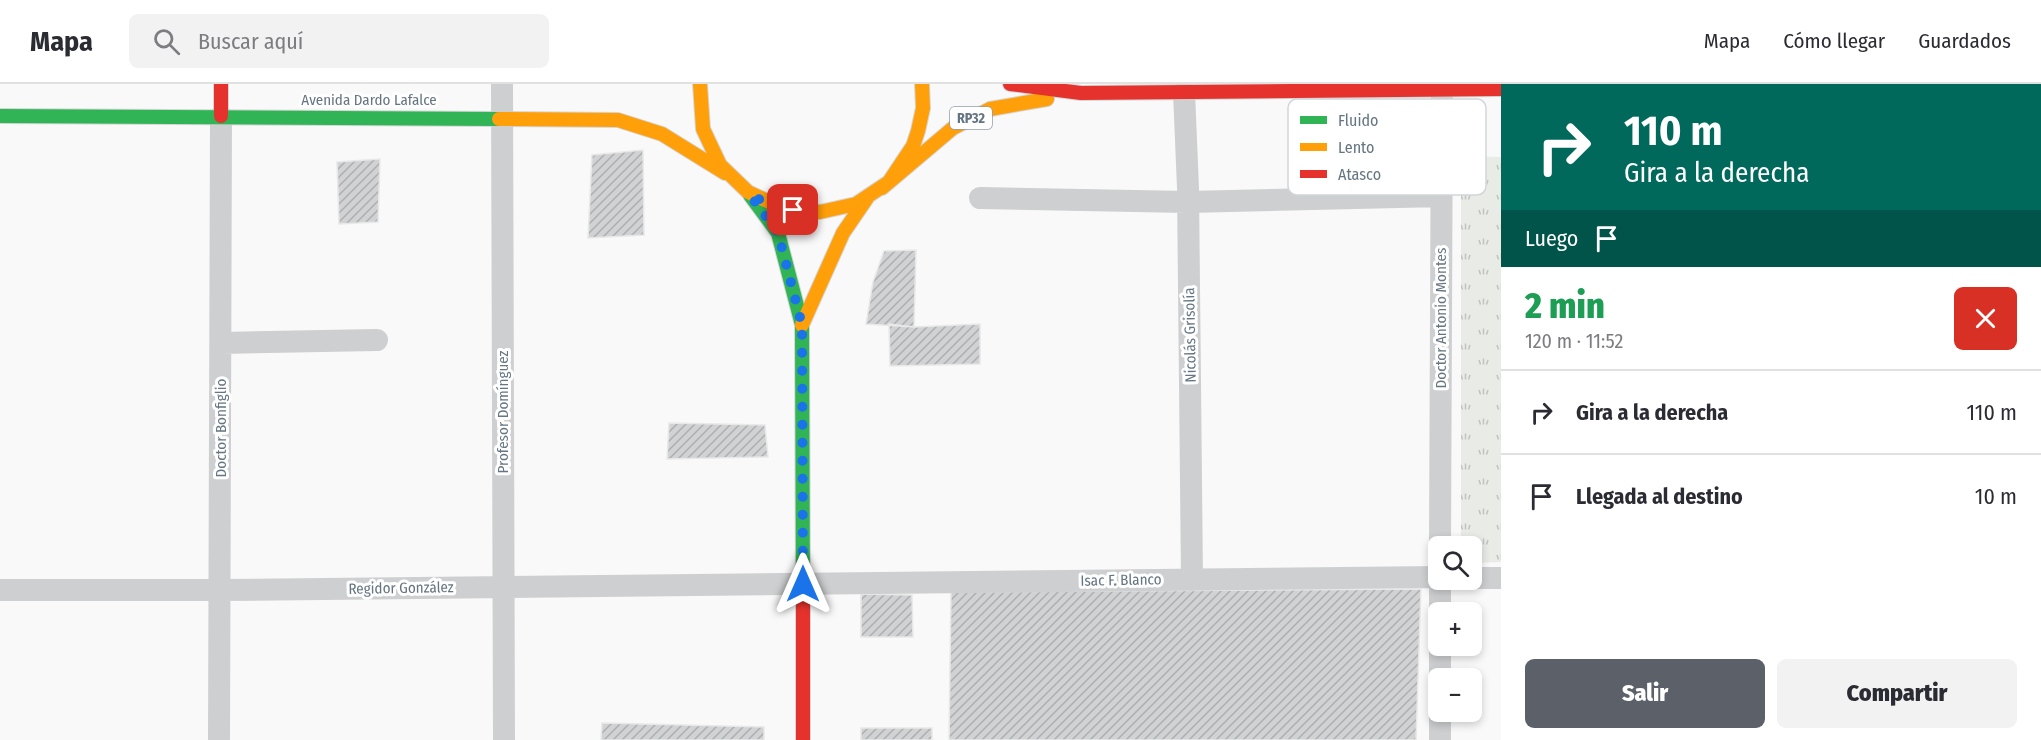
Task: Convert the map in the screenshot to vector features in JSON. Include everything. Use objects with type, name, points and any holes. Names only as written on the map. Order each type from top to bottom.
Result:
[{"type":"main road","points":[[221,84],[221,116]]},
{"type":"main road","name":"RP32","points":[[700,84],[698,105],[706,141],[725,173],[750,195],[778,208],[808,213],[839,209],[867,198],[953,128],[990,109],[1082,93],[1144,88],[1184,92],[1442,87],[1501,89]]},
{"type":"main road","name":"RP32","points":[[882,188],[906,162],[920,129],[924,93],[922,84]]},
{"type":"main road","name":"RP32","points":[[1010,84],[1082,93]]},
{"type":"main road","name":"Avenida Dardo Lafalce","points":[[0,116],[502,117],[618,120],[662,134],[725,173]]},
{"type":"main road","points":[[750,195],[778,233],[802,325],[803,740]]},
{"type":"main road","points":[[802,325],[843,233],[867,198]]},
{"type":"street","name":"Profesor Domínguez","points":[[502,84],[504,740]]},
{"type":"street","name":"Nicolás Grisolía","points":[[1184,92],[1188,202],[1192,580]]},
{"type":"street","name":"Doctor Bonfiglio","points":[[219,740],[221,116]]},
{"type":"street","points":[[980,198],[1188,202],[1441,196]]},
{"type":"street","name":"Doctor Antonio Montes","points":[[1440,536],[1441,196]]},
{"type":"street","points":[[221,343],[376,340]]},
{"type":"street","name":"Isac F. Blanco","points":[[803,584],[1428,578]]},
{"type":"street","points":[[1482,578],[1501,578]]},
{"type":"street","name":"Regidor González","points":[[0,590],[803,584]]},
{"type":"street","points":[[1440,722],[1440,740]]},
{"type":"green space","points":[[1486,157],[1501,157],[1501,562],[1482,563],[1482,536],[1461,536],[1461,195],[1486,195]]},
{"type":"building","points":[[643,150],[644,235],[588,238],[592,155]]},
{"type":"building","points":[[380,159],[378,222],[339,224],[337,162]]},
{"type":"building","points":[[916,250],[914,327],[866,324],[873,282],[884,251]]},
{"type":"building","points":[[889,324],[914,327],[980,324],[980,364],[890,366]]},
{"type":"building","points":[[669,423],[765,425],[768,457],[667,459]]},
{"type":"building","points":[[1421,589],[1416,740],[949,740],[951,592]]},
{"type":"building","points":[[861,594],[912,595],[913,637],[861,637]]},
{"type":"building","points":[[602,723],[764,727],[764,740],[601,740]]},
{"type":"building","points":[[861,728],[932,728],[932,740],[861,740]]},
{"type":"traffic: fast","points":[[0,116],[499,119]]},
{"type":"traffic: fast","points":[[750,195],[778,233],[802,325],[803,603]]},
{"type":"traffic: slow","points":[[700,84],[703,129],[720,165],[748,192],[782,208],[820,212],[856,204],[889,182],[913,146],[923,108],[922,84]]},
{"type":"traffic: slow","points":[[882,188],[953,128],[990,109],[1047,99]]},
{"type":"traffic: slow","points":[[499,119],[618,120],[662,134],[725,173]]},
{"type":"traffic: slow","points":[[802,325],[843,233],[867,198]]},
{"type":"traffic: jam","points":[[221,84],[221,116]]},
{"type":"traffic: jam","points":[[1010,84],[1081,93],[1501,89]]},
{"type":"traffic: jam","points":[[803,603],[803,740]]},
{"type":"route","points":[[793,210],[778,208],[750,195],[778,233],[802,325],[803,584]]}]
